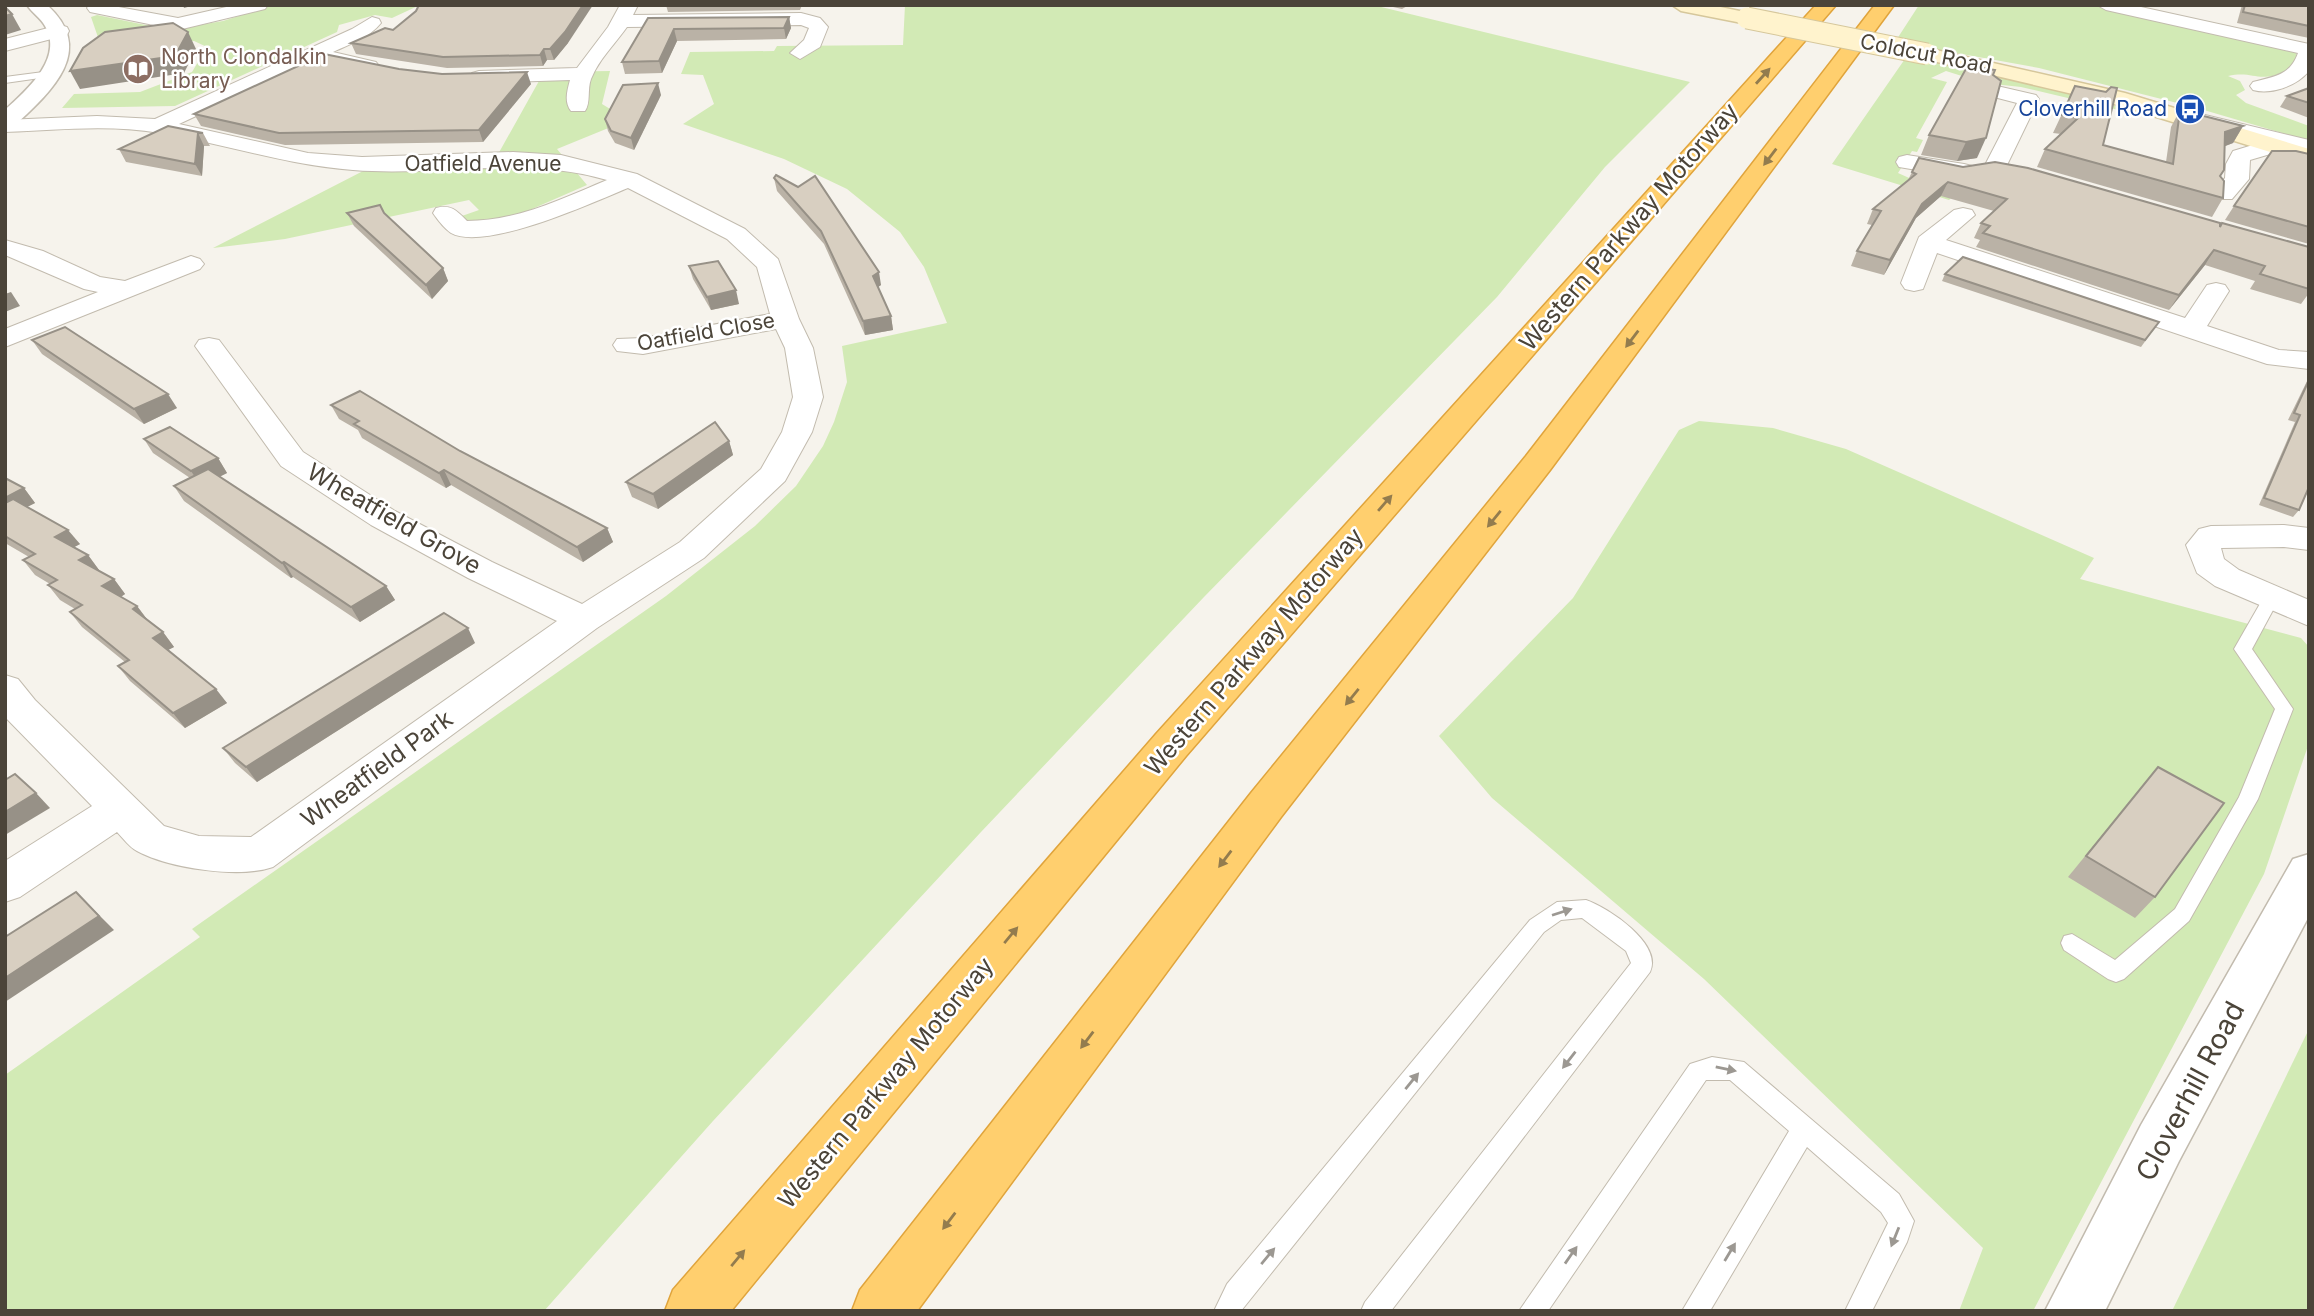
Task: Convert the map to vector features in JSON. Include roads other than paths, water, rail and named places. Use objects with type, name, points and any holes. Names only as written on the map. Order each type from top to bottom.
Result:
[{"type":"highway","name":"Western Parkway Motorway","points":[[694,1311],[1171,745],[1827,5]]},
{"type":"highway","points":[[881,1311],[1266,805],[1538,463],[1885,5]]},
{"type":"main road","name":"Coldcut Road","points":[[1681,5],[2056,82],[2169,112],[2309,157]]},
{"type":"street","points":[[5,124],[36,94],[51,74],[61,49],[60,31],[46,12],[36,5]]},
{"type":"street","points":[[96,8],[178,24],[259,5]]},
{"type":"street","points":[[2106,5],[2309,50],[2297,75],[2284,82],[2260,86]]},
{"type":"street","points":[[2187,23],[2202,5]]},
{"type":"street","points":[[578,107],[574,93],[583,74],[625,13],[801,19],[813,22],[819,27],[813,43],[800,53]]},
{"type":"street","points":[[158,125],[359,33],[372,23]]},
{"type":"street","points":[[5,45],[60,31]]},
{"type":"street","points":[[313,54],[392,70]]},
{"type":"street","points":[[460,77],[583,74]]},
{"type":"street","points":[[1907,162],[1957,171],[2005,168],[2029,99],[1997,92]]},
{"type":"street","name":"Coldcut Road","points":[[2169,112],[2283,138],[2309,147]]},
{"type":"street","name":"Oatfield Avenue","points":[[5,124],[97,121],[158,125],[308,160],[362,164],[513,159],[549,161],[629,179],[736,234],[769,264],[785,318],[799,348],[808,397],[797,432],[774,474],[692,550],[584,619]]},
{"type":"street","points":[[2224,194],[2236,179],[2241,156],[2276,145]]},
{"type":"street","points":[[445,213],[460,228],[495,229],[513,225],[629,179]]},
{"type":"street","points":[[1914,283],[1928,243],[1963,215]]},
{"type":"street","points":[[1928,243],[2277,358],[2309,361]]},
{"type":"street","points":[[5,247],[34,256],[93,283],[128,289]]},
{"type":"street","points":[[5,339],[191,264]]},
{"type":"street","points":[[2191,330],[2216,291]]},
{"type":"street","name":"Oatfield Close","points":[[627,345],[643,346],[785,318]]},
{"type":"street","name":"Wheatfield Grove","points":[[209,346],[292,459],[395,524],[480,570],[584,619]]},
{"type":"street","points":[[2309,539],[2229,535],[2211,537],[2203,545],[2209,565],[2227,578],[2309,614]]},
{"type":"street","name":"Wheatfield Park","points":[[118,810],[150,839],[199,853],[258,855],[584,619]]},
{"type":"street","points":[[5,689],[21,710],[118,810],[5,884]]},
{"type":"street","name":"Cloverhill Road","points":[[2074,1311],[2160,1143],[2309,872]]},
{"type":"lane","points":[[5,80],[51,74]]},
{"type":"lane","points":[[2072,943],[2116,972],[2182,915],[2248,799],[2284,709],[2242,649],[2271,599]]},
{"type":"lane","points":[[1227,1311],[1236,1293],[1537,926],[1557,911],[1586,909],[1634,944],[1641,953],[1642,965],[1374,1311]]},
{"type":"lane","points":[[1532,1311],[1698,1072],[1709,1067],[1736,1070],[1890,1203],[1900,1220],[1898,1233],[1858,1311]]},
{"type":"lane","points":[[1695,1311],[1804,1129]]},
{"type":"place","name":"North Clondalkin Library","points":[[138,69]]},
{"type":"place","name":"Cloverhill Road","points":[[2190,109]]}]
